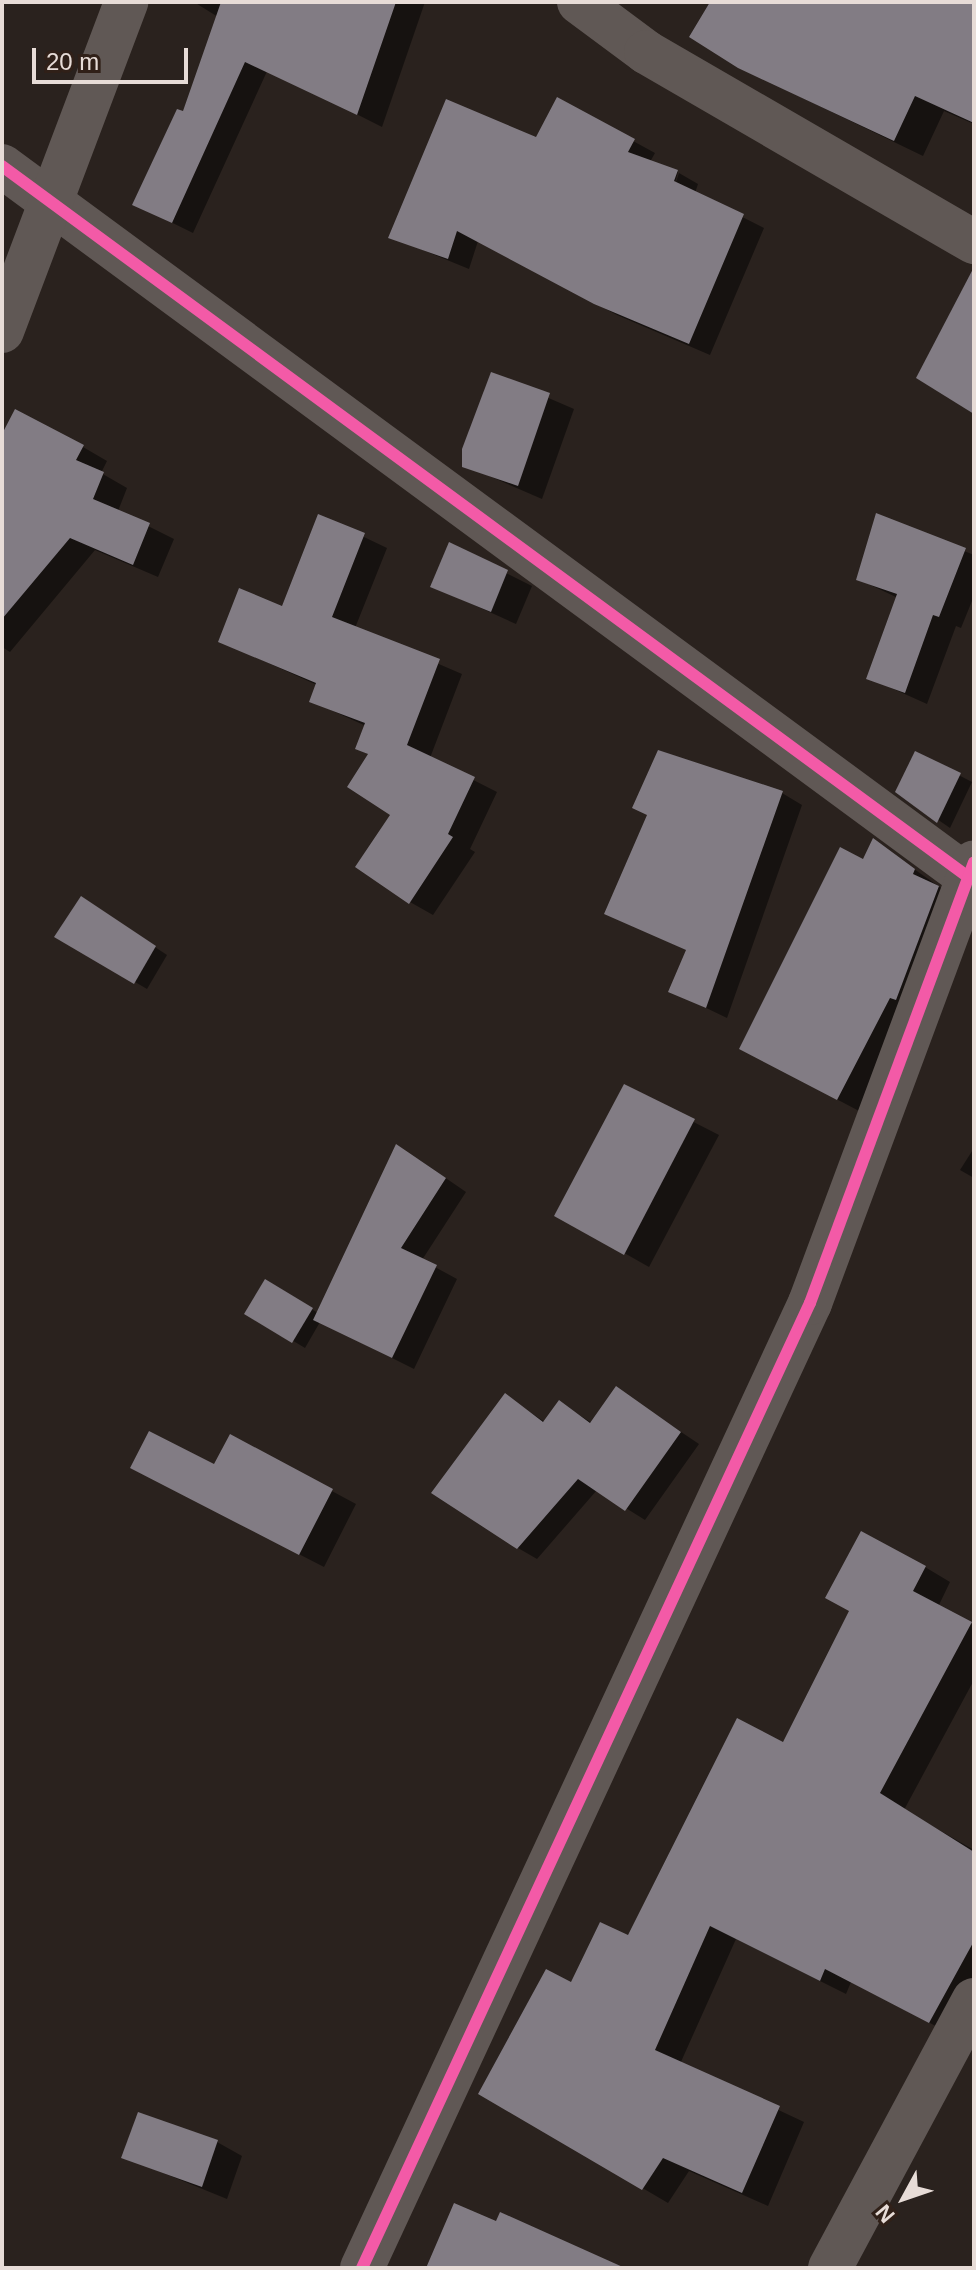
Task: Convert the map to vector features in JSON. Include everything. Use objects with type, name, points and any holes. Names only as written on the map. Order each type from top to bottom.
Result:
[{"type":"street","points":[[2,331],[54,205],[126,2]]},
{"type":"street","points":[[579,2],[646,52],[974,242]]},
{"type":"street","points":[[2,166],[971,870],[810,1303],[362,2268]]},
{"type":"street","points":[[830,2268],[974,2000]]},
{"type":"building","points":[[221,2],[396,2],[357,115],[245,62],[172,223],[132,205],[177,109],[183,111]]},
{"type":"building","points":[[710,2],[974,2],[974,123],[915,96],[894,141],[738,68],[689,37]]},
{"type":"building","points":[[557,97],[635,139],[628,152],[678,170],[674,181],[744,214],[689,344],[594,304],[457,231],[448,259],[388,238],[446,99],[536,137]]},
{"type":"building","points":[[974,267],[974,414],[916,378]]},
{"type":"building","points":[[491,372],[550,393],[518,486],[462,467],[462,449]]},
{"type":"building","points":[[15,409],[84,445],[76,460],[104,472],[93,499],[150,523],[133,565],[70,538],[2,619],[2,434]]},
{"type":"building","points":[[876,513],[966,548],[939,617],[933,615],[905,693],[866,679],[897,594],[856,580]]},
{"type":"building","points":[[318,514],[365,533],[332,617],[440,659],[407,745],[475,777],[448,834],[453,837],[409,904],[355,867],[390,815],[347,787],[368,754],[355,749],[365,723],[309,702],[316,683],[218,642],[239,588],[282,606]]},
{"type":"building","points":[[449,542],[508,570],[491,612],[430,587]]},
{"type":"building","points":[[658,750],[783,791],[706,1008],[668,992],[686,950],[604,914],[647,815],[632,808]]},
{"type":"building","points":[[915,751],[961,773],[937,823],[895,792]]},
{"type":"building","points":[[873,838],[915,869],[913,874],[939,886],[896,1000],[890,998],[837,1100],[739,1049],[840,847],[863,859]]},
{"type":"building","points":[[81,896],[156,946],[134,984],[54,937]]},
{"type":"building","points":[[624,1084],[695,1119],[624,1255],[554,1216]]},
{"type":"building","points":[[396,1144],[446,1178],[401,1248],[437,1265],[392,1358],[313,1320]]},
{"type":"building","points":[[265,1279],[313,1308],[292,1343],[244,1314]]},
{"type":"building","points":[[616,1386],[681,1432],[625,1511],[578,1479],[517,1549],[431,1493],[505,1393],[543,1422],[559,1400],[590,1423]]},
{"type":"building","points":[[149,1431],[214,1464],[230,1434],[333,1489],[299,1555],[130,1468]]},
{"type":"building","points":[[861,1531],[926,1566],[913,1591],[972,1622],[880,1793],[974,1852],[974,1941],[929,2023],[825,1969],[820,1981],[710,1926],[655,2050],[780,2106],[742,2193],[663,2158],[642,2190],[478,2094],[546,1969],[571,1982],[600,1922],[628,1935],[737,1718],[783,1742],[849,1611],[825,1598]]},
{"type":"building","points":[[138,2112],[218,2140],[202,2187],[121,2158]]},
{"type":"building","points":[[454,2203],[496,2221],[500,2212],[625,2268],[426,2268]]},
{"type":"cycle path","points":[[2,166],[968,877]]},
{"type":"cycle path","points":[[362,2268],[810,1303],[974,863]]}]
